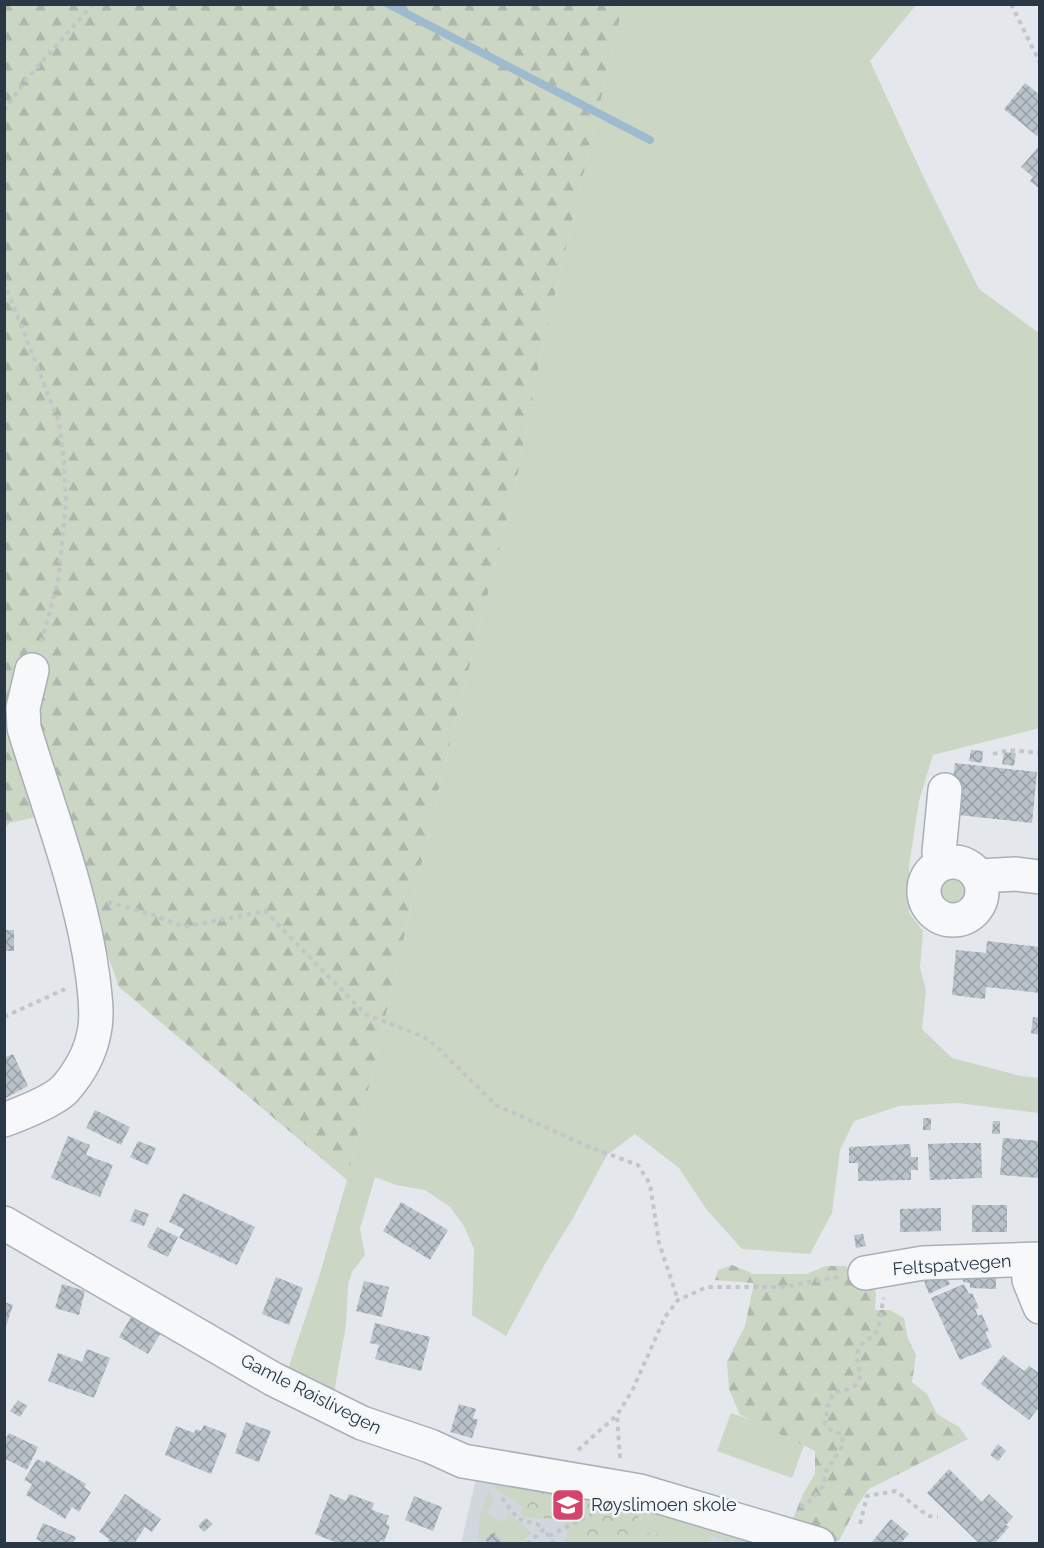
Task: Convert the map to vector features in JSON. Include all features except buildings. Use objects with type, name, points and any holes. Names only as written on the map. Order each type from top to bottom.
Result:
[{"type":"street","points":[[4,1120],[63,1091],[83,1065],[95,1032],[95,994],[90,948],[82,915],[24,728],[13,714],[32,670]]},
{"type":"street","points":[[941,864],[939,852],[945,790]]},
{"type":"street","points":[[955,861],[971,867],[979,876],[983,889],[981,903],[970,916],[954,921],[940,918],[930,910],[924,899],[924,886],[930,872],[941,864],[955,861]]},
{"type":"street","points":[[979,876],[1016,874],[1040,877]]},
{"type":"street","name":"Gamle Røislivegen","points":[[4,1223],[273,1379],[362,1423],[430,1446],[463,1461],[617,1486],[818,1544]]},
{"type":"street","points":[[1034,1260],[1029,1280],[1040,1307]]},
{"type":"street","name":"Feltspatvegen","points":[[878,1270],[923,1263],[1034,1260]]},
{"type":"path","points":[[4,111],[25,81],[93,4]]},
{"type":"path","points":[[1011,4],[1040,63]]},
{"type":"path","points":[[4,282],[59,422],[64,461],[66,501],[58,582],[32,670]]},
{"type":"path","points":[[993,754],[1009,750],[1040,753]]},
{"type":"path","points":[[82,915],[106,901],[151,914],[184,927],[265,911],[365,1014],[424,1037],[496,1105],[587,1146],[638,1165],[650,1184],[659,1243],[678,1300]]},
{"type":"path","points":[[4,1017],[93,977]]},
{"type":"path","points":[[575,1452],[617,1414],[632,1391],[665,1317],[678,1300],[707,1287],[782,1287],[878,1270],[878,1329],[863,1341],[857,1352],[856,1364],[860,1371],[860,1380],[853,1388],[835,1392],[829,1401],[825,1424],[832,1431],[842,1434],[843,1445],[826,1472],[823,1486],[811,1500],[797,1509],[782,1534]]},
{"type":"path","points":[[549,1536],[608,1505],[617,1486],[620,1452],[617,1414]]},
{"type":"path","points":[[478,1464],[475,1471],[489,1488],[506,1502],[518,1519],[537,1524],[544,1529],[554,1544]]},
{"type":"path","points":[[860,1524],[867,1496],[896,1491],[928,1516],[938,1517]]},
{"type":"path","points":[[527,1544],[544,1529]]},
{"type":"shaded area","name":"Røyslimoen skole","points":[[478,1470],[797,1544],[461,1544]]},
{"type":"green space","points":[[5,5],[623,5],[540,359],[516,483],[446,759],[347,1180],[119,987],[46,782],[18,694],[5,701]]},
{"type":"green space","points":[[623,5],[916,5],[870,61],[979,289],[1039,333],[1040,728],[933,755],[919,801],[909,866],[909,913],[923,931],[920,967],[926,991],[922,1029],[952,1058],[1021,1076],[1039,1078],[1039,1113],[958,1103],[899,1106],[854,1121],[840,1150],[832,1213],[810,1254],[742,1249],[707,1210],[679,1168],[635,1134],[607,1155],[506,1336],[472,1315],[474,1249],[464,1226],[450,1207],[425,1190],[396,1185],[375,1177],[360,1229],[365,1255],[352,1272],[348,1285],[346,1325],[333,1398],[285,1378],[319,1277],[347,1180],[446,759],[516,483],[540,359]]},
{"type":"green space","points":[[10,711],[41,816],[9,823],[5,828],[5,715]]},
{"type":"green space","points":[[953,871],[961,872],[968,877],[973,884],[973,900],[968,907],[961,912],[953,913],[945,912],[938,907],[933,900],[932,892],[933,884],[938,877],[945,872]]},
{"type":"green space","points":[[732,1265],[754,1274],[806,1274],[826,1266],[845,1266],[864,1279],[872,1281],[876,1294],[875,1310],[890,1310],[904,1318],[908,1339],[916,1355],[912,1382],[927,1394],[937,1414],[959,1427],[968,1439],[869,1489],[858,1504],[839,1541],[789,1529],[803,1494],[815,1474],[815,1451],[740,1415],[729,1389],[727,1361],[745,1326],[754,1283],[715,1280],[718,1270]]},
{"type":"green space","points":[[731,1413],[806,1440],[792,1478],[717,1451]]},
{"type":"green space","points":[[481,1474],[602,1490],[759,1543],[730,1543],[713,1536],[709,1543],[674,1543],[668,1540],[667,1534],[647,1533],[632,1504],[528,1485],[522,1506],[500,1492]]},
{"type":"green space","points":[[528,1485],[632,1504],[647,1533],[667,1534],[668,1540],[674,1543],[564,1543],[568,1534],[564,1521],[522,1517],[522,1506]]},
{"type":"green space","points":[[488,1491],[494,1499],[487,1513],[504,1521],[509,1513],[531,1533],[520,1543],[478,1543],[480,1516]]},
{"type":"waterway","points":[[388,4],[650,140]]},
{"type":"place","name":"Røyslimoen skole","points":[[568,1505]]}]
